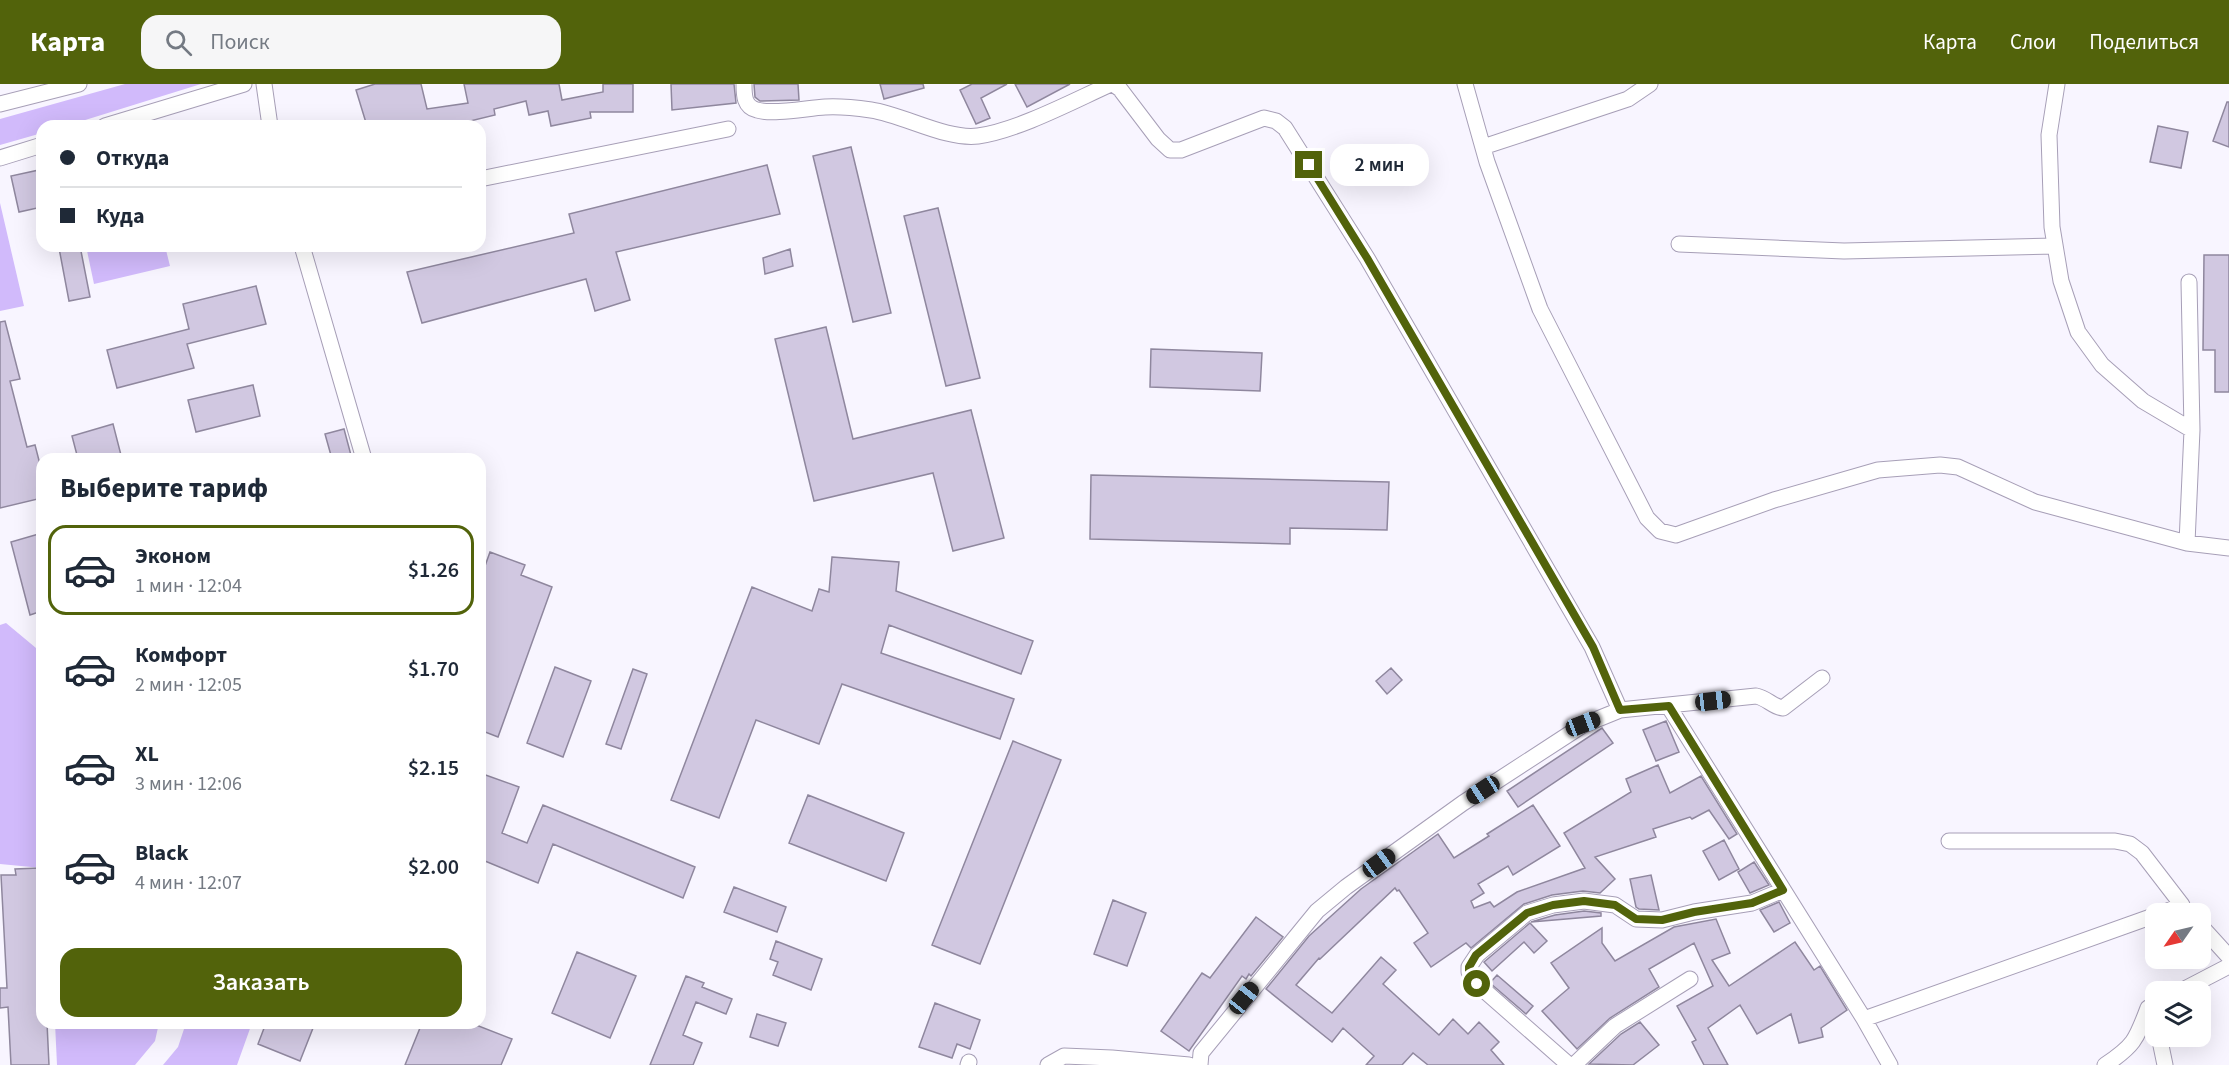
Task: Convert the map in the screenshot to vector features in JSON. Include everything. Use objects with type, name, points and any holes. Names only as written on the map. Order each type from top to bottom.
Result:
[{"type":"street","points":[[0,104],[79,84]]},
{"type":"street","points":[[125,120],[244,84]]},
{"type":"street","points":[[264,84],[269,120]]},
{"type":"street","points":[[744,84],[745,97],[749,106],[756,110],[828,107],[873,111],[956,134],[978,136],[1018,124],[1112,84],[1120,89],[1158,139],[1170,150],[1181,150],[1264,118],[1276,121],[1286,128],[1367,258],[1587,637],[1620,710]]},
{"type":"street","points":[[1465,84],[1483,147],[1540,309],[1647,518],[1660,531],[1676,535],[1774,500],[1878,470],[1940,465],[1958,467],[2035,502],[2187,543],[2229,548]]},
{"type":"street","points":[[1483,147],[1628,99],[1650,84]]},
{"type":"street","points":[[2057,84],[2049,135],[2052,227],[2061,281],[2078,332],[2102,365],[2143,401],[2192,430]]},
{"type":"street","points":[[486,177],[728,129]]},
{"type":"street","points":[[0,158],[36,147]]},
{"type":"street","points":[[1679,244],[1844,251],[2055,246]]},
{"type":"street","points":[[304,252],[362,453]]},
{"type":"street","points":[[2187,543],[2192,430],[2189,282]]},
{"type":"street","points":[[1200,1065],[1200,1053],[1317,911],[1346,887],[1473,796],[1583,724],[1620,710],[1756,696],[1783,708],[1822,678]]},
{"type":"street","points":[[1669,706],[1864,1019],[1890,1065]]},
{"type":"street","points":[[1949,841],[2115,841],[2130,844],[2142,853],[2181,903]]},
{"type":"street","points":[[1569,1065],[1477,984],[1469,972],[1469,967],[1476,955],[1506,930],[1527,913],[1553,905],[1584,901],[1615,905],[1636,919],[1662,920],[1694,912],[1752,903],[1783,890]]},
{"type":"street","points":[[1864,1019],[2145,919]]},
{"type":"street","points":[[2211,937],[2229,957]]},
{"type":"street","points":[[2200,981],[2229,966]]},
{"type":"street","points":[[1574,1065],[1615,1026],[1690,979]]},
{"type":"street","points":[[2105,1065],[2127,1050],[2145,1020]]},
{"type":"street","points":[[2161,1047],[2165,1065]]},
{"type":"street","points":[[1048,1065],[1064,1056],[1189,1065]]},
{"type":"shaded area","points":[[125,84],[201,84],[85,120],[36,120],[36,135],[0,145],[0,119]]},
{"type":"shaded area","points":[[0,203],[24,306],[0,311]]},
{"type":"shaded area","points":[[87,252],[166,252],[170,266],[94,284]]},
{"type":"shaded area","points":[[6,623],[36,648],[36,867],[0,864],[0,625]]},
{"type":"shaded area","points":[[55,1029],[158,1029],[155,1041],[135,1065],[57,1065]]},
{"type":"shaded area","points":[[184,1029],[250,1029],[237,1065],[163,1065],[178,1047]]},
{"type":"building","points":[[375,84],[421,84],[427,109],[468,103],[464,84],[559,84],[562,100],[603,92],[603,84],[633,84],[633,112],[590,112],[591,118],[551,126],[548,111],[529,115],[526,101],[494,109],[495,115],[474,120],[365,120],[356,90]]},
{"type":"building","points":[[671,84],[734,84],[736,103],[672,110]]},
{"type":"building","points":[[754,84],[798,84],[799,100],[760,101],[755,97]]},
{"type":"building","points":[[880,84],[923,84],[924,88],[884,99]]},
{"type":"building","points":[[972,84],[1007,84],[981,98],[990,118],[976,124],[960,90]]},
{"type":"building","points":[[1015,84],[1070,84],[1027,107]]},
{"type":"building","points":[[2227,102],[2229,102],[2229,147],[2213,141]]},
{"type":"building","points":[[2158,126],[2188,132],[2181,168],[2150,162]]},
{"type":"building","points":[[851,147],[891,313],[853,322],[813,156]]},
{"type":"building","points":[[767,165],[780,214],[616,252],[630,300],[595,311],[586,279],[422,323],[407,272],[574,233],[569,214]]},
{"type":"building","points":[[36,171],[36,208],[19,212],[11,176]]},
{"type":"building","points":[[938,208],[980,378],[946,386],[904,216]]},
{"type":"building","points":[[790,249],[793,266],[765,274],[763,258]]},
{"type":"building","points":[[60,252],[81,252],[90,297],[69,301]]},
{"type":"building","points":[[2204,255],[2229,255],[2229,392],[2215,392],[2215,350],[2203,350]]},
{"type":"building","points":[[256,286],[266,324],[187,344],[194,368],[117,388],[107,350],[189,329],[183,304]]},
{"type":"building","points":[[5,321],[20,379],[10,381],[27,447],[35,445],[37,453],[36,499],[0,508],[0,322]]},
{"type":"building","points":[[826,327],[853,439],[971,410],[1004,538],[953,551],[933,473],[814,501],[775,339]]},
{"type":"building","points":[[1151,349],[1262,353],[1260,391],[1150,387]]},
{"type":"building","points":[[253,385],[260,416],[196,432],[188,400]]},
{"type":"building","points":[[113,424],[120,453],[76,453],[72,436]]},
{"type":"building","points":[[344,429],[350,453],[330,453],[325,434]]},
{"type":"building","points":[[1091,475],[1389,482],[1387,530],[1290,528],[1290,544],[1090,539]]},
{"type":"building","points":[[36,535],[36,613],[30,615],[11,542]]},
{"type":"building","points":[[490,552],[525,565],[521,575],[552,587],[498,737],[486,732],[486,563]]},
{"type":"building","points":[[832,557],[899,562],[896,591],[1033,641],[1021,674],[889,625],[881,653],[1014,699],[1000,739],[842,684],[819,744],[756,720],[719,818],[671,800],[752,587],[812,611],[819,589],[829,592]]},
{"type":"building","points":[[555,667],[591,681],[563,757],[527,743]]},
{"type":"building","points":[[1391,668],[1402,680],[1387,694],[1376,681]]},
{"type":"building","points":[[633,669],[647,674],[621,749],[606,744]]},
{"type":"building","points":[[1666,721],[1679,752],[1656,761],[1643,730]]},
{"type":"building","points":[[1602,728],[1613,743],[1518,807],[1507,791]]},
{"type":"building","points":[[1013,741],[1061,760],[980,964],[932,945]]},
{"type":"building","points":[[1658,765],[1670,793],[1701,776],[1737,834],[1729,839],[1709,810],[1692,819],[1690,817],[1653,829],[1656,837],[1595,857],[1615,879],[1600,893],[1583,891],[1552,895],[1524,904],[1471,948],[1466,943],[1431,967],[1414,943],[1428,933],[1399,890],[1395,888],[1319,958],[1296,985],[1332,1013],[1381,957],[1396,970],[1383,984],[1439,1035],[1453,1019],[1468,1034],[1479,1022],[1499,1042],[1491,1050],[1504,1065],[1428,1065],[1413,1053],[1402,1065],[1366,1065],[1374,1056],[1343,1028],[1332,1042],[1266,989],[1309,936],[1361,889],[1438,834],[1454,858],[1533,805],[1560,846],[1513,875],[1508,866],[1478,884],[1484,893],[1471,901],[1474,908],[1490,902],[1494,907],[1517,892],[1585,868],[1564,833],[1631,792],[1626,779]]},
{"type":"building","points":[[486,775],[519,787],[502,833],[527,843],[543,805],[695,867],[683,898],[553,844],[538,883],[486,861]]},
{"type":"building","points":[[808,795],[904,833],[886,881],[789,843]]},
{"type":"building","points":[[1724,840],[1739,869],[1719,880],[1703,851]]},
{"type":"building","points":[[1754,862],[1769,885],[1750,893],[1738,872]]},
{"type":"building","points":[[36,868],[36,1029],[47,1029],[49,1065],[11,1065],[8,1007],[0,1008],[0,988],[7,988],[1,875],[16,875],[15,869]]},
{"type":"building","points":[[1651,875],[1659,910],[1639,909],[1636,907],[1630,879]]},
{"type":"building","points":[[734,887],[786,907],[777,932],[724,912]]},
{"type":"building","points":[[1113,900],[1146,913],[1127,966],[1094,954]]},
{"type":"building","points":[[1779,902],[1790,923],[1774,932],[1760,910]]},
{"type":"building","points":[[1584,911],[1601,913],[1601,916],[1531,922],[1555,915]]},
{"type":"building","points":[[1256,917],[1283,937],[1251,976],[1249,974],[1246,979],[1242,976],[1189,1051],[1161,1031],[1202,973],[1210,978]]},
{"type":"building","points":[[1716,919],[1730,953],[1712,960],[1729,986],[1795,942],[1814,970],[1820,966],[1847,1010],[1821,1028],[1823,1037],[1799,1043],[1791,1014],[1757,1034],[1740,1005],[1708,1028],[1728,1065],[1704,1065],[1692,1042],[1696,1040],[1677,1006],[1713,986],[1694,943],[1649,969],[1659,987],[1610,1018],[1577,1049],[1542,1011],[1569,988],[1551,963],[1602,928],[1602,943],[1615,961],[1674,927]]},
{"type":"building","points":[[1530,923],[1547,941],[1534,953],[1524,942],[1492,971],[1484,962]]},
{"type":"building","points":[[776,941],[822,959],[811,990],[773,975],[778,962],[770,959]]},
{"type":"building","points":[[577,952],[636,976],[610,1038],[552,1013]]},
{"type":"building","points":[[1497,975],[1533,1006],[1526,1014],[1490,983]]},
{"type":"building","points":[[686,976],[704,983],[702,987],[732,999],[726,1014],[696,1002],[683,1035],[702,1043],[693,1065],[650,1065]]},
{"type":"building","points":[[935,1003],[980,1020],[970,1049],[957,1044],[952,1058],[919,1047]]},
{"type":"building","points":[[757,1014],[786,1023],[778,1046],[750,1037]]},
{"type":"building","points":[[1640,1022],[1659,1045],[1633,1065],[1589,1064],[1621,1034]]},
{"type":"building","points":[[264,1029],[313,1029],[300,1061],[258,1044]]},
{"type":"building","points":[[420,1029],[486,1029],[512,1039],[501,1065],[405,1065]]},
{"type":"route","points":[[1309,165],[1367,258],[1593,647],[1620,710],[1669,706],[1783,890],[1752,903],[1694,912],[1662,920],[1636,919],[1615,905],[1584,901],[1553,905],[1527,913],[1476,955],[1469,967],[1469,972],[1477,984]]}]
